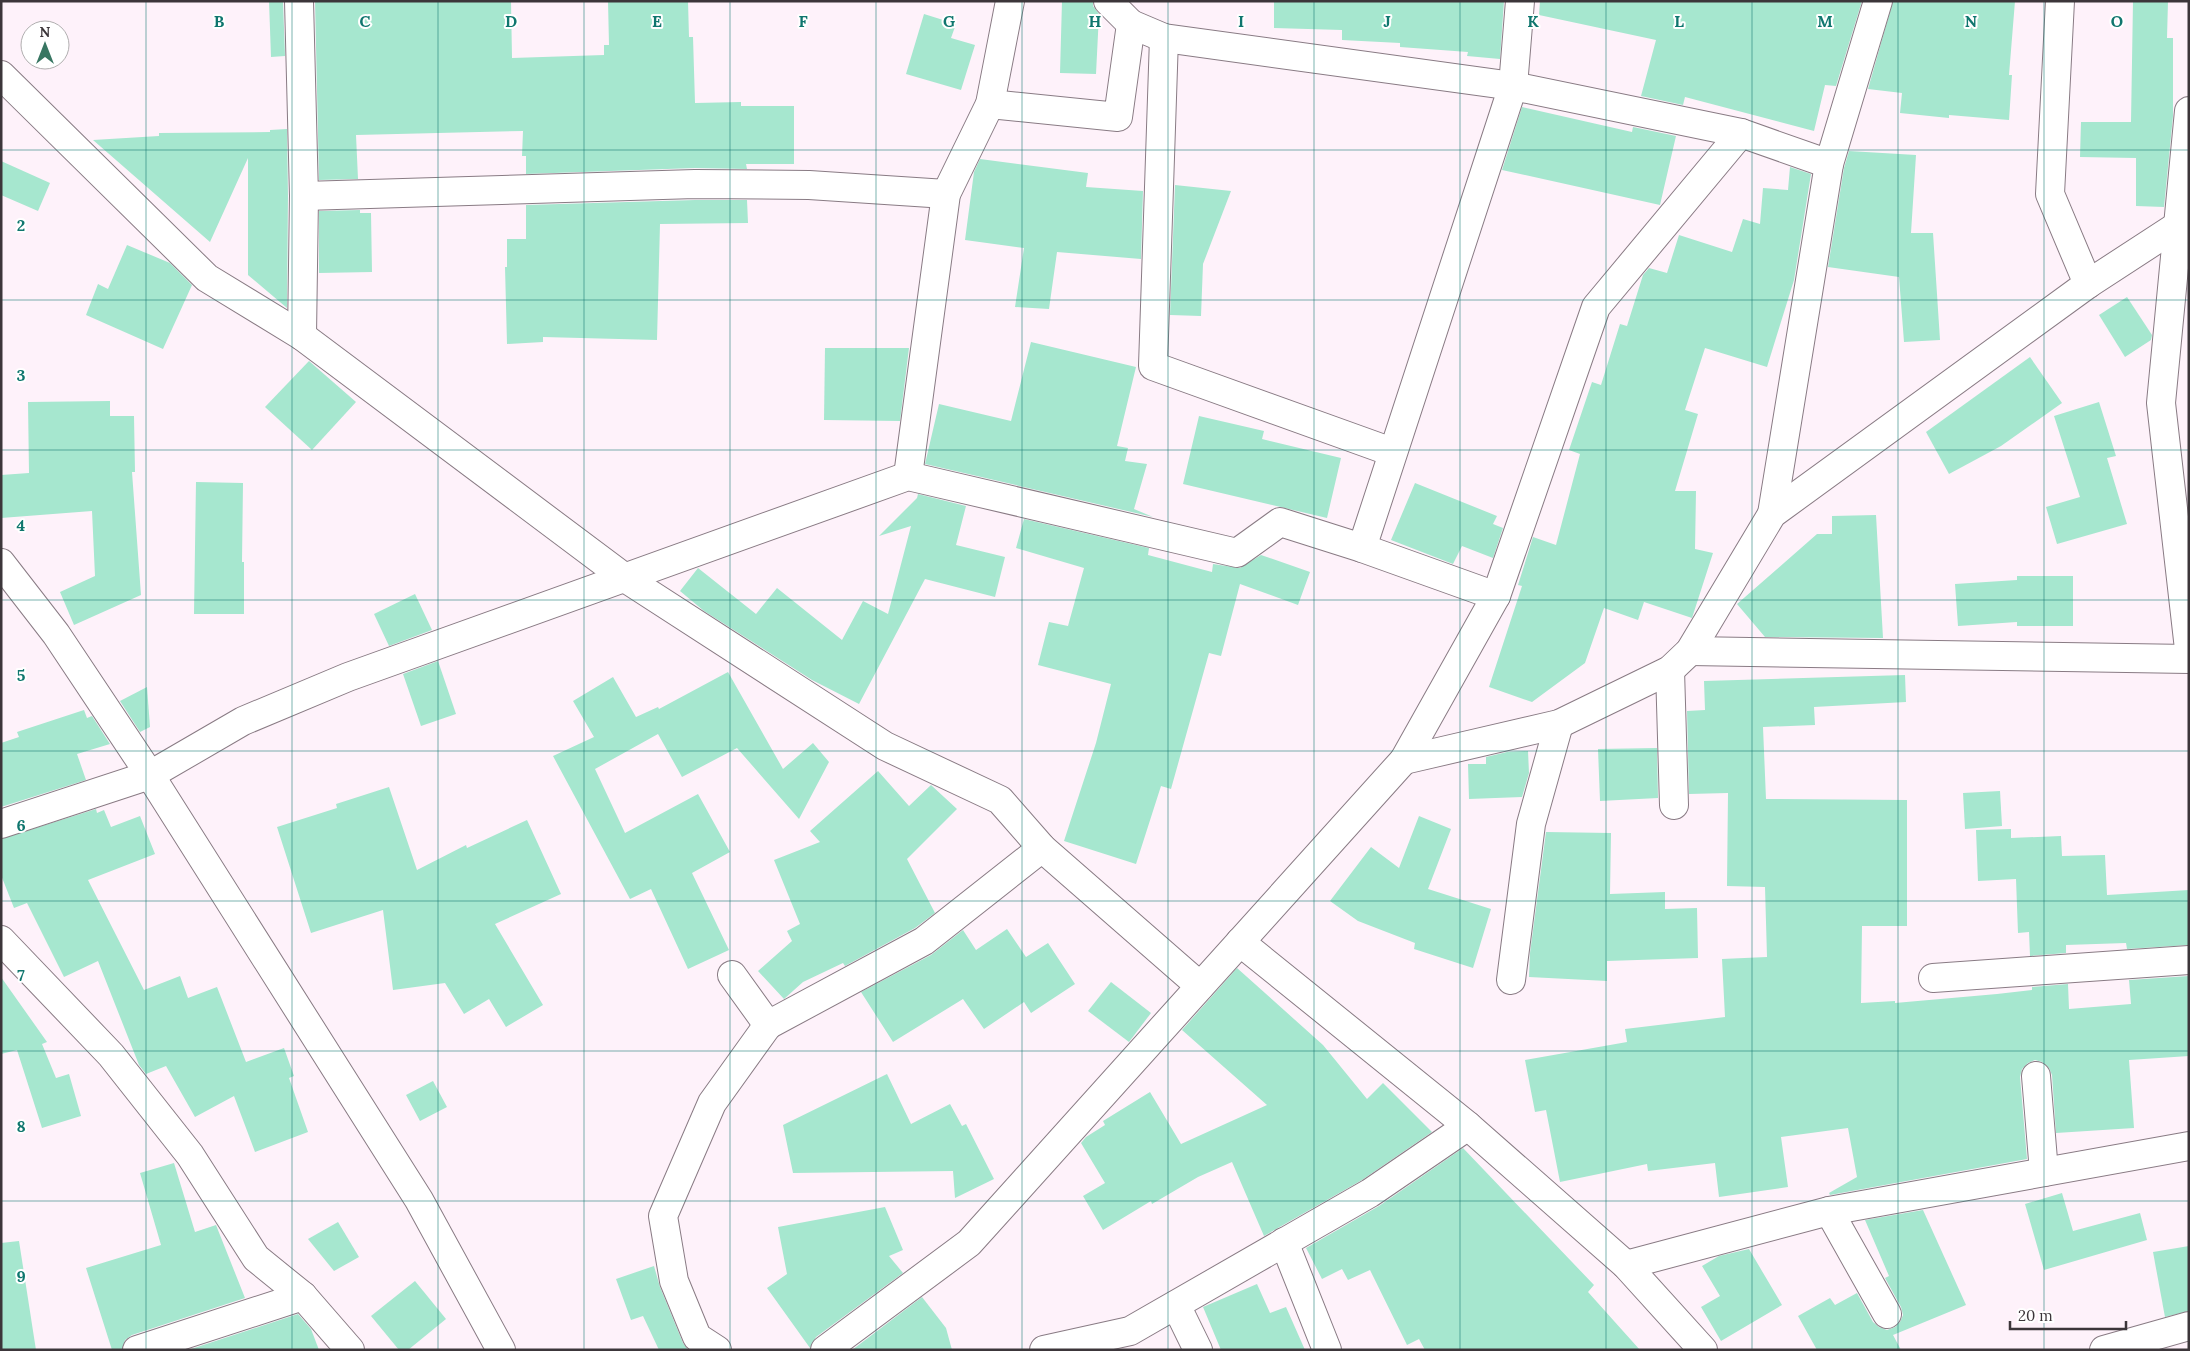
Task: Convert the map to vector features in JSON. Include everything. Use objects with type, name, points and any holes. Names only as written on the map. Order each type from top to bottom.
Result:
[{"type":"street","points":[[299,1],[304,196],[302,336]]},
{"type":"street","points":[[908,476],[946,194],[990,104],[1010,1]]},
{"type":"street","points":[[1108,1],[1131,24],[1164,38],[1513,86],[1741,133],[1829,164]]},
{"type":"street","points":[[1362,548],[1513,86],[1520,1]]},
{"type":"street","points":[[1404,760],[1559,724],[1670,670],[1690,651],[1772,514],[1829,164],[1878,1]]},
{"type":"street","points":[[2060,1],[2050,194],[2088,284]]},
{"type":"street","points":[[990,104],[1118,117],[1131,24]]},
{"type":"street","points":[[1164,38],[1153,366],[1392,452]]},
{"type":"street","points":[[1,74],[207,278],[302,336],[625,578],[885,746],[1000,800],[1042,848],[1200,986]]},
{"type":"street","points":[[2189,111],[2183,224],[2162,404],[2189,649]]},
{"type":"street","points":[[825,1350],[969,1243],[1404,760],[1496,596],[1596,307],[1741,133]]},
{"type":"street","points":[[304,196],[695,184],[810,185],[946,194]]},
{"type":"street","points":[[1772,514],[2088,284],[2183,224]]},
{"type":"street","points":[[1,824],[150,775],[243,721],[348,677],[625,578],[747,532],[908,476],[1237,553],[1280,522],[1362,548],[1496,596]]},
{"type":"street","points":[[1,563],[56,634],[150,775],[419,1200],[501,1350]]},
{"type":"street","points":[[1690,651],[2189,659]]},
{"type":"street","points":[[1670,670],[1674,805]]},
{"type":"street","points":[[1511,980],[1531,824],[1559,724]]},
{"type":"street","points":[[717,1350],[697,1337],[674,1281],[662,1216],[712,1103],[768,1025],[924,941],[1042,848]]},
{"type":"street","points":[[1,940],[111,1055],[190,1155],[256,1258],[303,1296],[350,1350]]},
{"type":"street","points":[[1240,942],[1468,1126],[1626,1265],[1703,1350]]},
{"type":"street","points":[[1933,978],[2189,960]]},
{"type":"street","points":[[732,975],[768,1025]]},
{"type":"street","points":[[2036,1076],[2044,1172]]},
{"type":"street","points":[[1044,1350],[1130,1331],[1370,1193],[1468,1126]]},
{"type":"street","points":[[1626,1265],[1828,1211],[2189,1146]]},
{"type":"street","points":[[1828,1211],[1886,1314]]},
{"type":"street","points":[[1284,1242],[1327,1350]]},
{"type":"street","points":[[136,1350],[303,1296]]},
{"type":"street","points":[[1176,1305],[1198,1350]]},
{"type":"street","points":[[2104,1350],[2189,1326]]},
{"type":"building","points":[[269,1],[283,1],[285,56],[271,57]]},
{"type":"building","points":[[315,1],[511,1],[512,58],[604,55],[604,45],[609,45],[608,1],[688,1],[689,37],[693,37],[695,103],[741,102],[741,106],[794,106],[794,164],[746,164],[747,169],[695,168],[526,174],[526,156],[522,156],[523,131],[356,135],[358,179],[319,180]]},
{"type":"building","points":[[1062,1],[1093,1],[1093,6],[1099,14],[1096,74],[1060,73]]},
{"type":"building","points":[[1274,1],[1504,1],[1500,59],[1467,56],[1468,52],[1400,47],[1400,43],[1342,40],[1342,30],[1274,28]]},
{"type":"building","points":[[1540,1],[1862,1],[1836,86],[1825,85],[1814,131],[1685,97],[1683,105],[1641,96],[1656,40],[1539,15]]},
{"type":"building","points":[[1893,1],[2015,1],[2009,75],[2012,75],[2009,120],[1949,115],[1949,118],[1900,113],[1902,93],[1868,89]]},
{"type":"building","points":[[2133,1],[2168,1],[2167,38],[2173,38],[2173,116],[2164,207],[2136,206],[2136,158],[2080,157],[2081,122],[2131,122]]},
{"type":"building","points":[[924,14],[956,24],[951,38],[975,45],[961,90],[906,74]]},
{"type":"building","points":[[1522,107],[1632,132],[1633,127],[1676,136],[1660,205],[1502,170]]},
{"type":"building","points":[[287,129],[287,308],[248,275],[248,158],[210,242],[93,140],[159,136],[159,133],[270,132],[270,130]]},
{"type":"building","points":[[1849,151],[1916,155],[1911,233],[1933,233],[1940,340],[1904,342],[1899,277],[1828,267],[1844,168]]},
{"type":"building","points":[[980,159],[1088,173],[1086,187],[1143,191],[1141,259],[1057,252],[1049,309],[1015,307],[1024,248],[965,240],[974,172]]},
{"type":"building","points":[[1,161],[50,183],[38,211],[1,195]]},
{"type":"building","points":[[1790,167],[1811,174],[1794,280],[1767,367],[1705,348],[1685,410],[1698,414],[1675,491],[1696,491],[1695,549],[1713,553],[1692,618],[1644,602],[1638,620],[1604,608],[1585,663],[1532,702],[1489,687],[1522,586],[1518,585],[1533,537],[1556,545],[1580,454],[1569,450],[1592,382],[1601,385],[1620,324],[1627,326],[1643,275],[1649,268],[1667,273],[1679,235],[1732,252],[1743,219],[1760,224],[1763,188],[1788,190]]},
{"type":"building","points":[[1175,185],[1231,191],[1203,264],[1201,316],[1170,315]]},
{"type":"building","points":[[747,200],[748,223],[660,224],[657,340],[543,337],[543,342],[507,344],[505,267],[507,267],[507,239],[526,239],[526,205]]},
{"type":"building","points":[[360,210],[360,213],[371,213],[372,272],[319,273],[319,211]]},
{"type":"building","points":[[127,245],[170,263],[192,285],[163,349],[86,315],[98,284],[108,289]]},
{"type":"building","points":[[2127,297],[2152,335],[2151,340],[2125,357],[2099,315]]},
{"type":"building","points":[[1031,342],[1136,367],[1117,446],[1128,448],[1125,461],[1147,464],[1134,509],[1153,517],[925,464],[939,404],[1011,421]]},
{"type":"building","points":[[825,348],[909,348],[900,421],[824,420]]},
{"type":"building","points":[[2030,357],[2062,403],[2001,446],[1949,474],[1926,432]]},
{"type":"building","points":[[309,361],[356,402],[312,450],[265,407]]},
{"type":"building","points":[[110,401],[110,416],[134,416],[135,472],[132,472],[141,595],[74,625],[60,592],[95,576],[92,511],[1,518],[1,475],[29,473],[28,402]]},
{"type":"building","points":[[2099,402],[2116,456],[2107,458],[2127,524],[2057,544],[2046,507],[2080,497],[2054,416]]},
{"type":"building","points":[[1199,416],[1264,431],[1262,439],[1341,458],[1327,518],[1183,484]]},
{"type":"building","points":[[196,482],[243,483],[242,562],[244,562],[244,614],[194,614]]},
{"type":"building","points":[[1415,483],[1497,516],[1493,524],[1503,528],[1493,558],[1462,546],[1453,564],[1391,540]]},
{"type":"building","points":[[918,494],[966,506],[956,545],[1005,557],[995,597],[925,579],[859,704],[812,680],[704,611],[680,591],[698,568],[756,614],[777,588],[842,640],[863,601],[888,614],[911,526],[879,536],[917,498]]},
{"type":"building","points":[[1876,515],[1883,638],[1765,637],[1737,604],[1817,534],[1832,534],[1832,516]]},
{"type":"building","points":[[1024,519],[1149,548],[1148,555],[1212,572],[1213,564],[1240,568],[1261,555],[1310,572],[1298,605],[1240,584],[1221,656],[1209,653],[1171,789],[1161,786],[1136,864],[1064,841],[1096,743],[1111,684],[1038,665],[1049,622],[1068,626],[1084,568],[1016,548]]},
{"type":"building","points":[[2017,576],[2073,576],[2073,626],[2017,626],[2017,622],[1958,626],[1955,584],[2017,580]]},
{"type":"building","points":[[415,594],[432,630],[389,646],[374,614]]},
{"type":"building","points":[[438,661],[456,714],[421,726],[403,674]]},
{"type":"building","points":[[728,672],[783,769],[813,743],[829,762],[799,819],[737,748],[682,777],[658,734],[595,769],[625,833],[698,794],[730,852],[692,873],[729,950],[688,969],[651,889],[630,899],[553,756],[594,737],[573,701],[613,677],[636,717],[658,707],[659,709]]},
{"type":"building","points":[[1905,675],[1906,702],[1814,707],[1815,725],[1763,727],[1766,799],[1907,800],[1907,926],[1862,926],[1861,1003],[1895,1001],[1895,1003],[1997,994],[2032,990],[2032,987],[2068,984],[2069,1009],[2131,1004],[2129,980],[2189,976],[2189,1056],[2129,1060],[2134,1128],[2056,1133],[2052,1075],[2049,1068],[2042,1062],[2035,1060],[2028,1063],[2022,1069],[2020,1077],[2027,1159],[1830,1195],[1829,1193],[1857,1177],[1848,1128],[1781,1137],[1788,1187],[1719,1197],[1715,1163],[1648,1171],[1647,1164],[1560,1182],[1546,1110],[1535,1112],[1525,1060],[1627,1042],[1625,1029],[1725,1017],[1722,959],[1767,957],[1765,887],[1727,886],[1728,793],[1689,794],[1687,711],[1705,710],[1704,681]]},
{"type":"building","points":[[147,687],[150,727],[140,732],[120,701]]},
{"type":"building","points":[[84,710],[87,718],[92,716],[110,744],[77,754],[86,780],[1,807],[1,743],[19,737],[17,732]]},
{"type":"building","points":[[1657,748],[1658,798],[1600,801],[1598,749]]},
{"type":"building","points":[[1528,751],[1529,773],[1522,797],[1469,799],[1468,764],[1486,764],[1486,757],[1507,752]]},
{"type":"building","points":[[878,771],[909,806],[931,785],[957,809],[907,859],[935,913],[915,928],[845,966],[843,963],[803,982],[784,999],[758,971],[792,941],[787,931],[800,924],[774,860],[820,842],[810,831]]},
{"type":"building","points":[[389,787],[417,870],[466,845],[467,848],[527,820],[561,894],[495,924],[543,1005],[506,1027],[489,999],[464,1014],[445,983],[393,990],[383,910],[311,933],[277,827],[337,808],[336,804]]},
{"type":"building","points":[[2000,791],[2002,826],[1965,829],[1963,793]]},
{"type":"building","points":[[96,809],[97,813],[104,810],[111,827],[140,816],[155,854],[88,880],[144,990],[180,976],[188,998],[217,987],[246,1062],[284,1048],[294,1076],[289,1078],[308,1132],[255,1152],[234,1096],[195,1117],[166,1066],[146,1074],[139,1065],[98,961],[64,977],[27,903],[14,908],[1,875],[1,839]]},
{"type":"building","points":[[1419,816],[1451,829],[1428,889],[1491,909],[1473,968],[1414,949],[1415,943],[1358,921],[1330,901],[1371,847],[1399,868]]},
{"type":"building","points":[[2011,829],[2011,838],[2061,836],[2062,856],[2105,855],[2107,895],[2189,890],[2189,945],[2127,949],[2126,943],[2066,945],[2066,953],[2030,956],[2029,932],[2018,933],[2016,879],[1978,881],[1976,830]]},
{"type":"building","points":[[1546,832],[1611,833],[1610,894],[1665,892],[1665,909],[1697,908],[1698,958],[1607,961],[1607,981],[1529,977],[1530,953]]},
{"type":"building","points":[[1007,929],[1026,957],[1048,943],[1075,984],[1031,1013],[1024,1002],[984,1029],[963,999],[893,1042],[861,992],[931,955],[963,930],[976,950]]},
{"type":"building","points":[[1237,968],[1323,1045],[1367,1099],[1383,1083],[1432,1132],[1362,1180],[1264,1236],[1232,1162],[1198,1177],[1152,1204],[1151,1201],[1103,1230],[1083,1196],[1105,1183],[1081,1143],[1086,1137],[1105,1125],[1103,1121],[1150,1092],[1181,1144],[1267,1105],[1182,1030]]},
{"type":"building","points":[[1,977],[47,1042],[42,1044],[56,1078],[69,1074],[81,1116],[42,1128],[17,1050],[1,1054]]},
{"type":"building","points":[[1111,982],[1151,1013],[1129,1042],[1088,1011]]},
{"type":"building","points":[[887,1074],[911,1124],[950,1104],[962,1126],[966,1124],[994,1179],[955,1198],[953,1171],[793,1173],[783,1125]]},
{"type":"building","points":[[433,1081],[447,1107],[420,1121],[406,1095]]},
{"type":"building","points":[[1463,1148],[1594,1285],[1588,1292],[1640,1350],[1425,1350],[1419,1339],[1407,1345],[1370,1270],[1348,1280],[1342,1269],[1322,1279],[1306,1248],[1379,1206]]},
{"type":"building","points":[[174,1163],[195,1232],[216,1225],[245,1298],[132,1335],[125,1340],[122,1350],[112,1350],[86,1268],[161,1245],[140,1173]]},
{"type":"building","points":[[2062,1193],[2073,1231],[2140,1213],[2147,1240],[2044,1270],[2025,1204]]},
{"type":"building","points":[[885,1207],[903,1250],[889,1256],[903,1273],[816,1337],[810,1348],[767,1288],[787,1274],[778,1227]]},
{"type":"building","points":[[1923,1210],[1966,1305],[1893,1335],[1901,1350],[1817,1350],[1798,1316],[1830,1298],[1835,1305],[1857,1293],[1873,1322],[1879,1327],[1887,1330],[1895,1327],[1900,1322],[1903,1315],[1901,1307],[1885,1278],[1889,1276],[1865,1220]]},
{"type":"building","points":[[338,1222],[359,1257],[334,1271],[308,1239]]},
{"type":"building","points":[[19,1241],[36,1350],[1,1350],[1,1243]]},
{"type":"building","points":[[2189,1246],[2189,1311],[2165,1317],[2153,1252]]},
{"type":"building","points":[[1749,1249],[1782,1305],[1721,1341],[1701,1307],[1720,1296],[1702,1266],[1719,1256]]},
{"type":"building","points":[[654,1266],[660,1287],[683,1343],[688,1350],[659,1350],[643,1316],[631,1320],[616,1279]]},
{"type":"building","points":[[415,1281],[446,1319],[408,1350],[399,1350],[371,1316]]},
{"type":"building","points":[[1257,1284],[1270,1313],[1286,1307],[1305,1350],[1221,1350],[1203,1307]]},
{"type":"building","points":[[922,1297],[946,1328],[952,1350],[852,1350]]},
{"type":"building","points":[[298,1314],[311,1329],[319,1350],[188,1350]]}]
